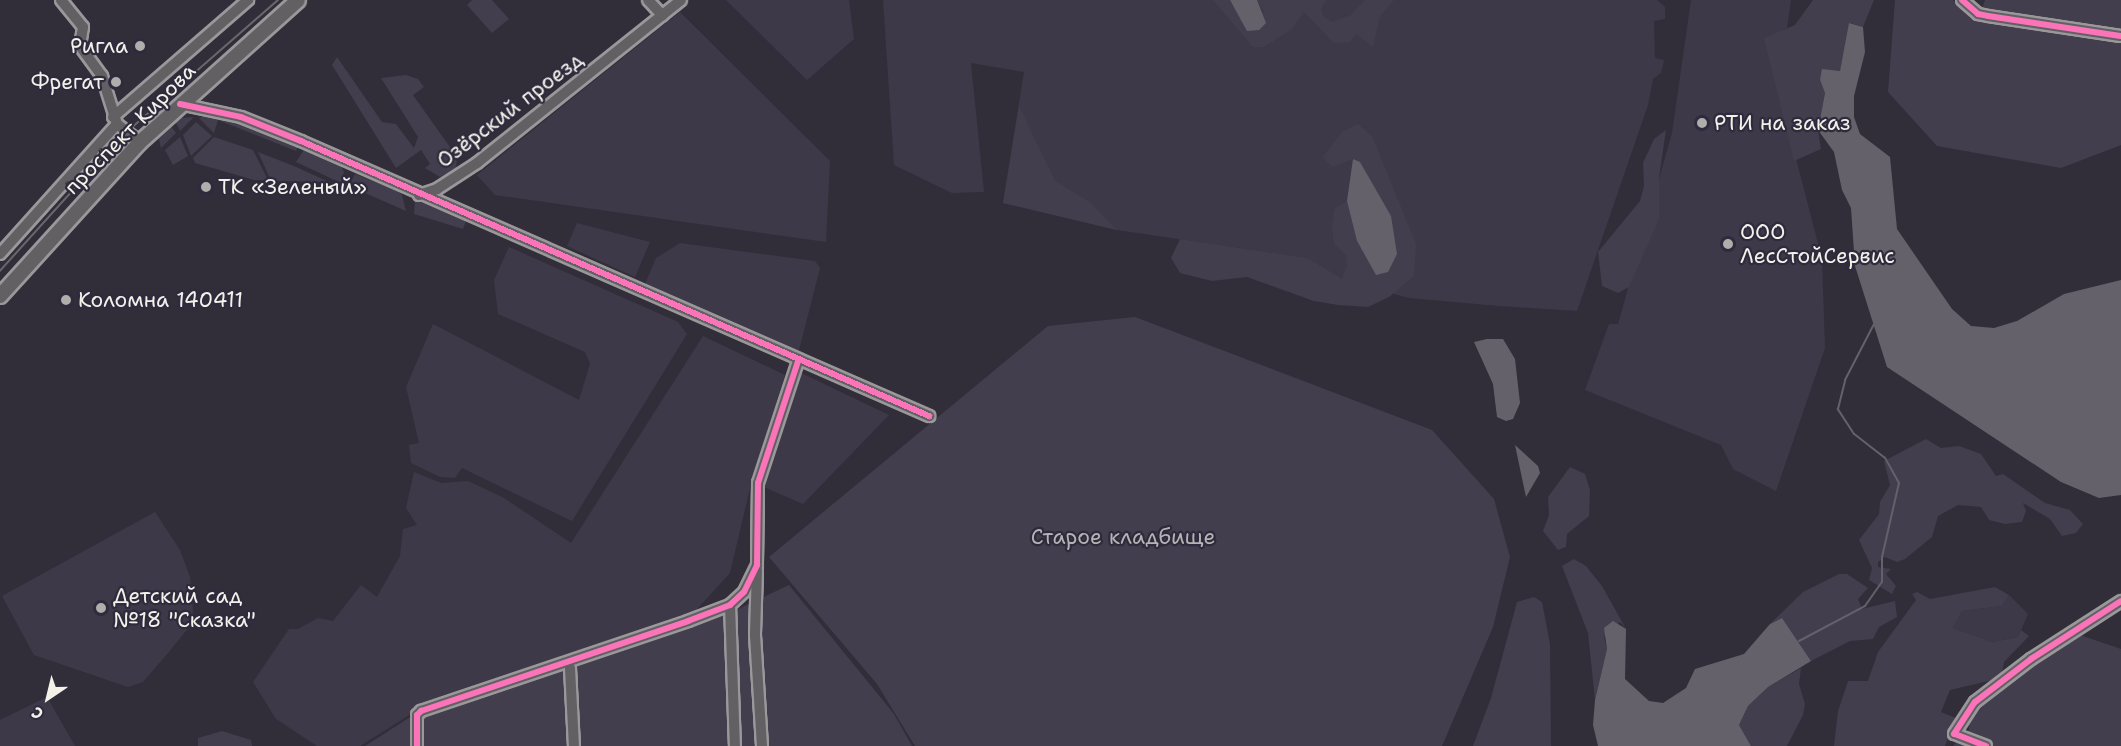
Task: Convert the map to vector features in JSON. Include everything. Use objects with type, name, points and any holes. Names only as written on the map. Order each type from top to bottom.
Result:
[{"type":"main road","name":"проспект Кирова","points":[[0,296],[140,142],[298,0]]},
{"type":"street","points":[[61,0],[83,27],[80,46],[102,76],[115,120],[140,142]]},
{"type":"street","points":[[0,254],[115,120],[248,0]]},
{"type":"street","points":[[648,0],[662,15]]},
{"type":"street","name":"Озёрский проезд","points":[[419,195],[437,189],[477,163],[681,0]]},
{"type":"street","points":[[1962,0],[1978,14],[2121,36]]},
{"type":"street","points":[[180,104],[241,117],[627,282],[798,361],[929,416]]},
{"type":"street","points":[[762,746],[755,635],[758,483],[798,361]]},
{"type":"street","points":[[417,746],[417,715],[421,711],[600,653],[730,605],[744,592],[757,565]]},
{"type":"street","points":[[1986,746],[1954,734],[1974,702],[2031,659],[2121,602]]},
{"type":"street","points":[[730,605],[735,746]]},
{"type":"street","points":[[570,668],[574,746]]},
{"type":"shaded area","points":[[726,0],[849,0],[854,39],[807,80]]},
{"type":"shaded area","points":[[883,0],[1657,0],[1665,7],[1665,19],[1654,21],[1655,58],[1664,60],[1661,73],[1653,79],[1648,105],[1577,311],[1499,306],[1409,298],[1342,280],[1308,258],[1117,230],[1003,203],[1024,72],[971,63],[984,192],[952,193],[894,165]]},
{"type":"shaded area","points":[[1230,0],[1257,0],[1266,23],[1259,30],[1247,31]]},
{"type":"shaded area","points":[[1691,0],[1791,0],[1787,28],[1765,39],[1822,259],[1825,348],[1776,491],[1733,469],[1721,445],[1585,390],[1609,324],[1618,324],[1672,133]]},
{"type":"shaded area","points":[[680,12],[830,161],[826,242],[495,195],[477,175]]},
{"type":"shaded area","points":[[1849,23],[1863,27],[1865,52],[1854,96],[1854,117],[1860,134],[1890,157],[1897,229],[1952,309],[1971,326],[1994,328],[2017,321],[2064,294],[2121,280],[2121,495],[2099,498],[2061,482],[1887,367],[1855,266],[1851,208],[1842,190],[1834,152],[1818,130],[1825,93],[1820,80],[1822,69],[1840,71]]},
{"type":"shaded area","points":[[1353,159],[1360,162],[1391,216],[1397,254],[1388,272],[1376,275],[1357,241],[1347,201]]},
{"type":"shaded area","points":[[577,223],[650,242],[635,277],[567,246]]},
{"type":"shaded area","points":[[680,243],[815,261],[820,268],[798,354],[645,284],[656,258]]},
{"type":"shaded area","points":[[509,247],[678,322],[687,334],[572,521],[462,468],[455,478],[440,477],[411,463],[409,445],[419,443],[406,387],[433,324],[579,400],[590,364],[585,352],[498,314],[494,280]]},
{"type":"shaded area","points":[[703,336],[785,375],[751,484],[730,573],[687,620],[419,709],[360,746],[317,746],[276,719],[253,682],[289,629],[298,629],[318,618],[333,621],[361,585],[377,597],[400,556],[403,529],[417,525],[406,508],[414,472],[441,483],[468,481],[504,498],[571,543]]},
{"type":"shaded area","points":[[1503,339],[1515,359],[1520,403],[1513,419],[1506,421],[1497,417],[1493,384],[1474,342]]},
{"type":"shaded area","points":[[797,371],[889,415],[803,504],[759,485]]},
{"type":"shaded area","points":[[1515,445],[1538,466],[1540,473],[1526,497]]},
{"type":"shaded area","name":"Детский сад №18 \"Сказка\"","points":[[155,512],[180,550],[190,577],[194,621],[168,653],[143,682],[128,687],[34,655],[2,596]]},
{"type":"shaded area","points":[[2009,595],[2028,614],[2018,637],[1992,642],[1953,628],[1962,611],[2002,606]]},
{"type":"shaded area","points":[[1782,618],[1811,661],[1768,687],[1748,706],[1739,725],[1751,746],[1598,746],[1593,725],[1595,700],[1607,649],[1604,628],[1613,621],[1626,629],[1625,679],[1649,701],[1663,703],[1686,688],[1695,669],[1744,654],[1770,624]]},
{"type":"shaded area","points":[[47,697],[75,746],[0,746],[0,720]]},
{"type":"green space","points":[[472,0],[492,0],[509,19],[492,33],[467,5]]},
{"type":"green space","points":[[1213,0],[1229,0],[1234,8],[1265,13],[1257,0],[1326,0],[1321,9],[1323,16],[1332,22],[1351,15],[1365,0],[1394,0],[1380,16],[1373,47],[1356,34],[1350,42],[1334,43],[1304,12],[1292,29],[1264,47],[1253,47]]},
{"type":"green space","points":[[1813,0],[1874,0],[1863,27],[1850,23],[1840,71],[1827,70],[1820,80],[1825,93],[1818,130],[1821,149],[1794,161],[1764,38],[1795,25]]},
{"type":"green space","points":[[1895,0],[1953,0],[1978,20],[1985,0],[2121,0],[2121,145],[2061,168],[1937,146],[1888,92]]},
{"type":"green space","points":[[337,57],[382,122],[396,124],[414,148],[418,137],[381,78],[406,75],[418,79],[424,87],[413,95],[457,157],[456,169],[440,177],[425,168],[430,164],[421,150],[396,168],[332,65]]},
{"type":"green space","points":[[1019,106],[1055,181],[1090,202],[1117,230],[1003,203]]},
{"type":"green space","points":[[207,115],[238,122],[298,145],[296,151],[218,120],[214,133],[199,118]]},
{"type":"green space","points":[[194,117],[180,131],[175,121]]},
{"type":"green space","points":[[196,122],[212,136],[191,156],[183,135]]},
{"type":"green space","points":[[1358,124],[1372,136],[1416,244],[1414,276],[1389,297],[1368,307],[1338,305],[1314,301],[1247,277],[1212,281],[1180,273],[1171,258],[1180,239],[1308,258],[1342,279],[1347,265],[1346,255],[1334,244],[1332,225],[1335,208],[1347,201],[1357,241],[1376,275],[1391,216],[1360,162],[1353,159],[1332,167],[1323,157],[1342,132]]},
{"type":"green space","points":[[171,126],[176,133],[161,148],[159,139]]},
{"type":"green space","points":[[1666,130],[1659,178],[1659,219],[1629,287],[1618,293],[1602,286],[1598,252],[1640,201],[1644,186],[1643,163],[1654,139]]},
{"type":"green space","points":[[180,137],[188,156],[173,165],[165,150]]},
{"type":"green space","points":[[214,137],[253,150],[268,180],[254,180],[195,163],[193,158]]},
{"type":"green space","points":[[304,150],[341,166],[344,172],[341,183],[296,162]]},
{"type":"green space","points":[[258,152],[294,166],[329,182],[271,181]]},
{"type":"green space","points":[[355,174],[396,190],[402,195],[406,211],[349,186]]},
{"type":"green space","points":[[415,200],[462,217],[466,221],[463,229],[414,214]]},
{"type":"green space","name":"Старое кладбище","points":[[1135,317],[1432,430],[1494,499],[1510,557],[1493,627],[1442,746],[915,746],[877,684],[769,557],[1048,326]]},
{"type":"green space","points":[[1926,439],[1941,448],[1959,446],[1981,454],[1996,476],[2003,474],[2045,503],[2070,510],[2083,524],[2076,533],[2062,536],[2050,519],[2023,503],[2026,511],[2022,522],[2005,524],[1989,520],[1981,507],[1958,505],[1938,516],[1932,537],[1905,559],[1897,562],[1885,557],[1878,562],[1878,567],[1891,569],[1886,574],[1896,586],[1892,594],[1869,580],[1872,568],[1859,540],[1879,514],[1880,502],[1890,485],[1884,461]]},
{"type":"green space","points":[[1570,467],[1585,474],[1590,490],[1589,516],[1567,534],[1566,547],[1558,550],[1543,531],[1549,515],[1548,497]]},
{"type":"green space","points":[[1574,559],[1586,566],[1602,586],[1626,629],[1620,622],[1604,637],[1607,649],[1595,700],[1588,633],[1562,566]]},
{"type":"green space","points":[[1839,574],[1847,574],[1868,588],[1858,599],[1862,609],[1895,601],[1897,617],[1879,627],[1873,639],[1850,641],[1811,661],[1782,618],[1770,624],[1803,592]]},
{"type":"green space","points":[[789,585],[894,714],[912,746],[365,746],[412,716],[730,613]]},
{"type":"green space","points":[[1995,587],[2009,595],[2002,606],[1962,611],[1953,628],[1992,642],[2018,637],[2021,630],[2029,636],[2004,662],[2001,678],[1950,690],[1941,712],[1956,718],[1945,746],[1834,746],[1838,711],[1848,681],[1868,681],[1878,652],[1916,600],[1912,594],[1917,592],[1930,599]]},
{"type":"green space","points":[[1534,597],[1542,602],[1550,644],[1551,746],[1473,746],[1491,698],[1517,602]]},
{"type":"green space","points":[[2077,634],[2121,649],[2121,746],[1953,746],[1969,730],[1970,715],[1985,701],[2029,665]]},
{"type":"green space","points":[[1801,668],[1799,684],[1805,704],[1803,715],[1787,746],[1751,746],[1739,725],[1748,706],[1768,687]]},
{"type":"green space","points":[[222,731],[251,740],[252,746],[198,746],[198,738]]},
{"type":"waterway","points":[[1799,641],[1865,606],[1882,582],[1882,557],[1899,483],[1885,458],[1854,434],[1838,409],[1845,380],[1874,324]]},
{"type":"tram line","points":[[0,271],[121,137],[278,0]]},
{"type":"cycle path","points":[[1962,0],[1978,14],[2121,36]]},
{"type":"cycle path","points":[[180,104],[241,117],[301,141],[929,416]]},
{"type":"cycle path","points":[[417,746],[417,715],[421,711],[688,621],[730,605],[744,592],[757,565],[758,483],[798,361]]},
{"type":"cycle path","points":[[1986,746],[1954,734],[1975,702],[2031,659],[2121,601]]},
{"type":"place","name":"Ригла","points":[[140,46]]},
{"type":"place","name":"Фрегат","points":[[116,82]]},
{"type":"place","name":"РТИ на заказ","points":[[1702,123]]},
{"type":"place","name":"ТК «Зеленый»","points":[[206,187]]},
{"type":"place","name":"ООО ЛесСтойСервис","points":[[1728,244]]},
{"type":"place","name":"Коломна 140411","points":[[66,300]]},
{"type":"place","name":"Детский сад №18 \"Сказка\"","points":[[101,608]]}]
